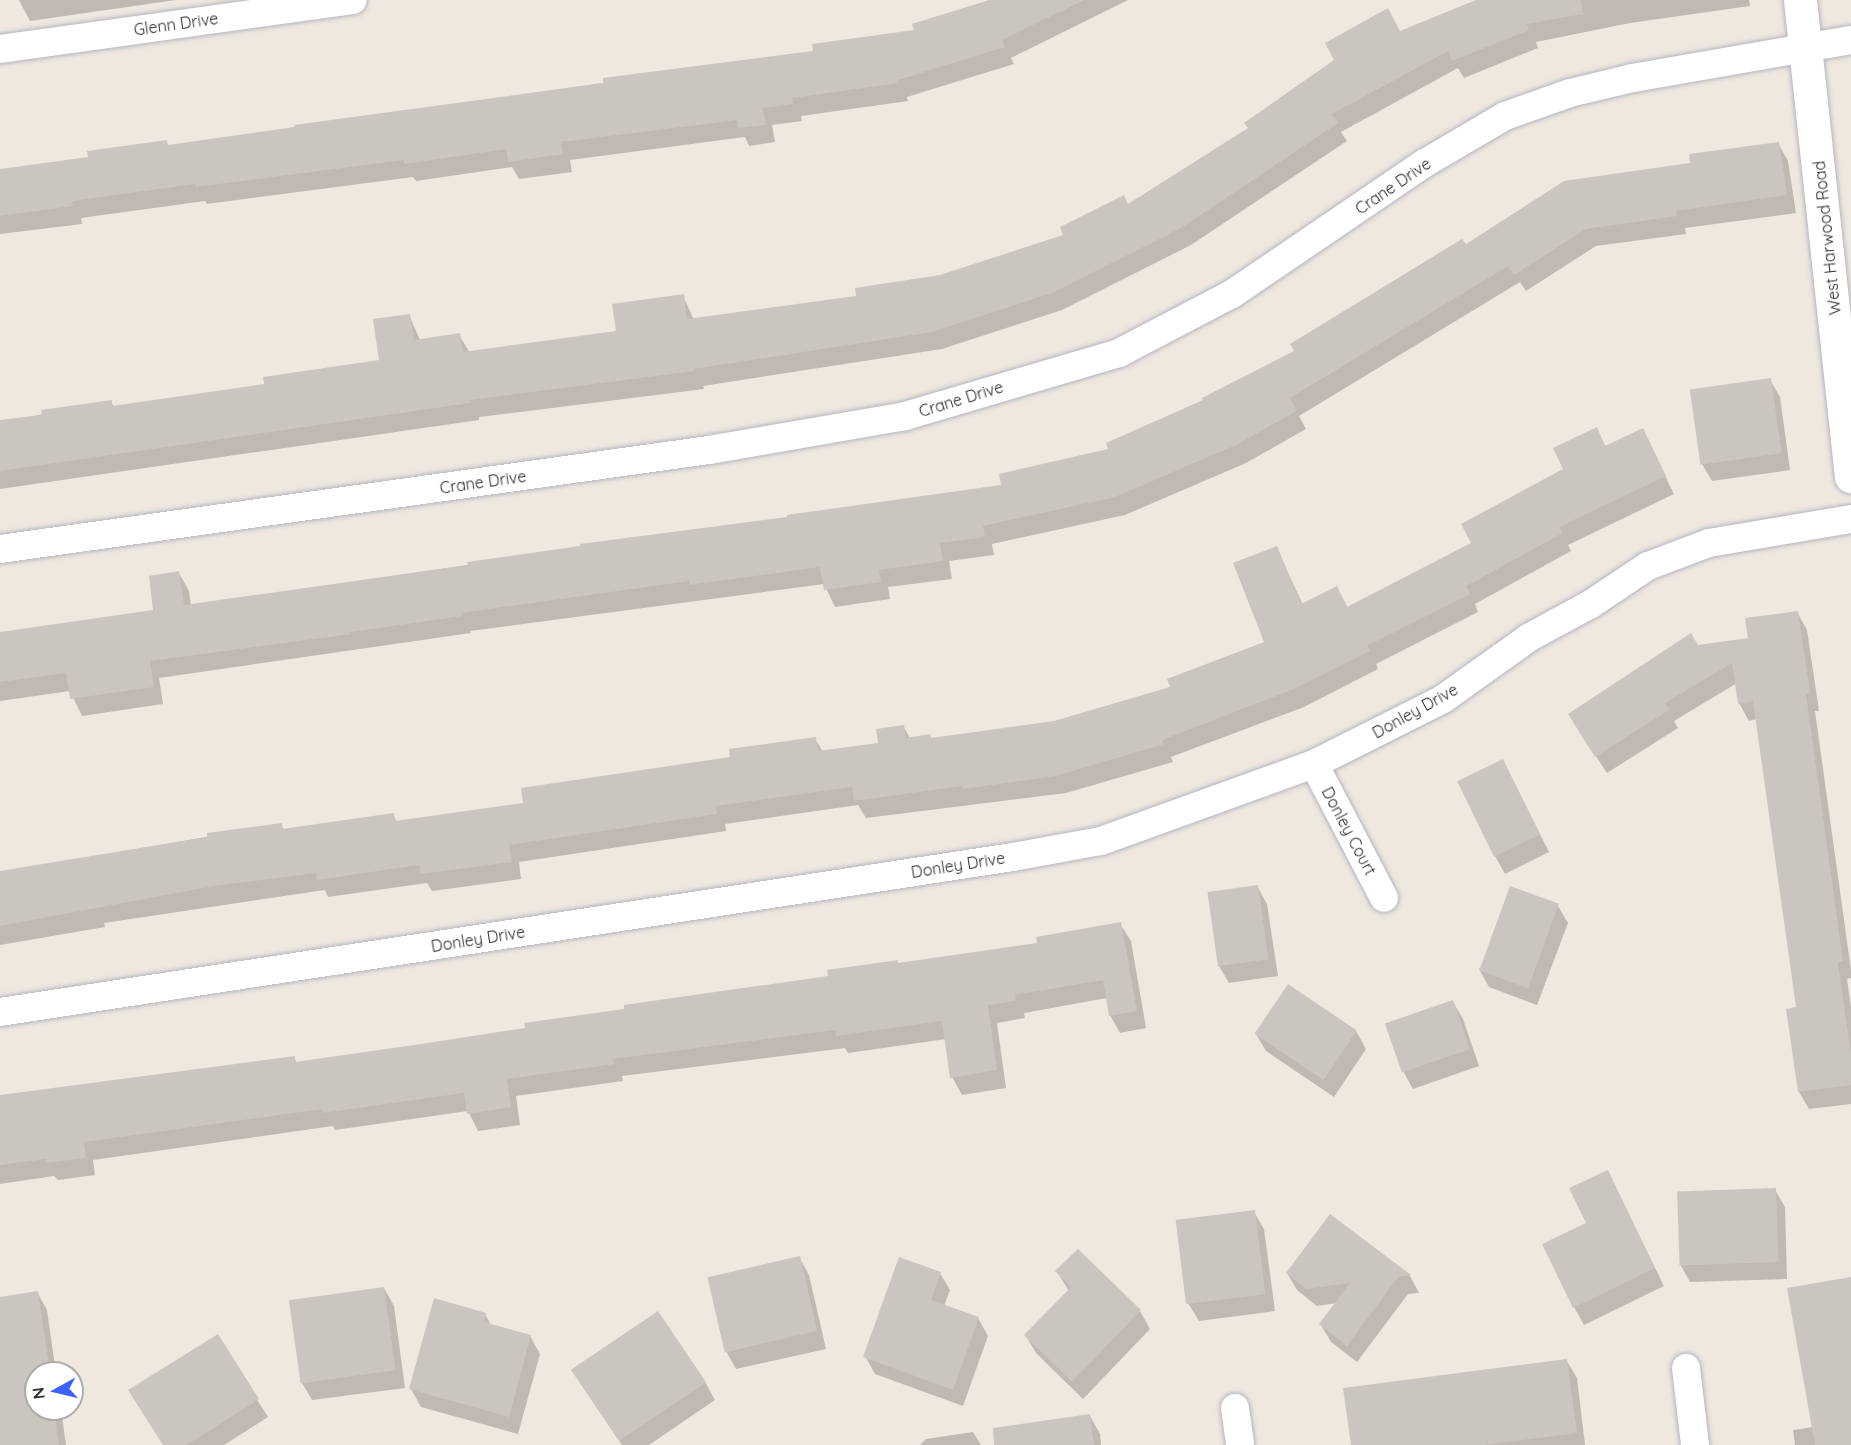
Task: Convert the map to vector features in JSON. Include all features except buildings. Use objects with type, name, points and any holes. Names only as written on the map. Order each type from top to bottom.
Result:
[{"type":"main road","name":"West Harwood Road","points":[[1800,0],[1807,47],[1851,476]]},
{"type":"street","name":"Glenn Drive","points":[[0,49],[353,0]]},
{"type":"street","name":"Crane Drive","points":[[0,549],[709,450],[905,416],[1119,353],[1232,294],[1425,163],[1505,116],[1570,93],[1633,78],[1851,40]]},
{"type":"street","name":"Donley Drive","points":[[0,1012],[1101,841],[1314,764],[1443,699],[1530,637],[1591,604],[1648,566],[1709,543],[1851,519]]},
{"type":"street","name":"Donley Court","points":[[1314,764],[1384,898]]},
{"type":"street","points":[[1686,1368],[1695,1445]]},
{"type":"street","points":[[1235,1408],[1240,1445]]}]
